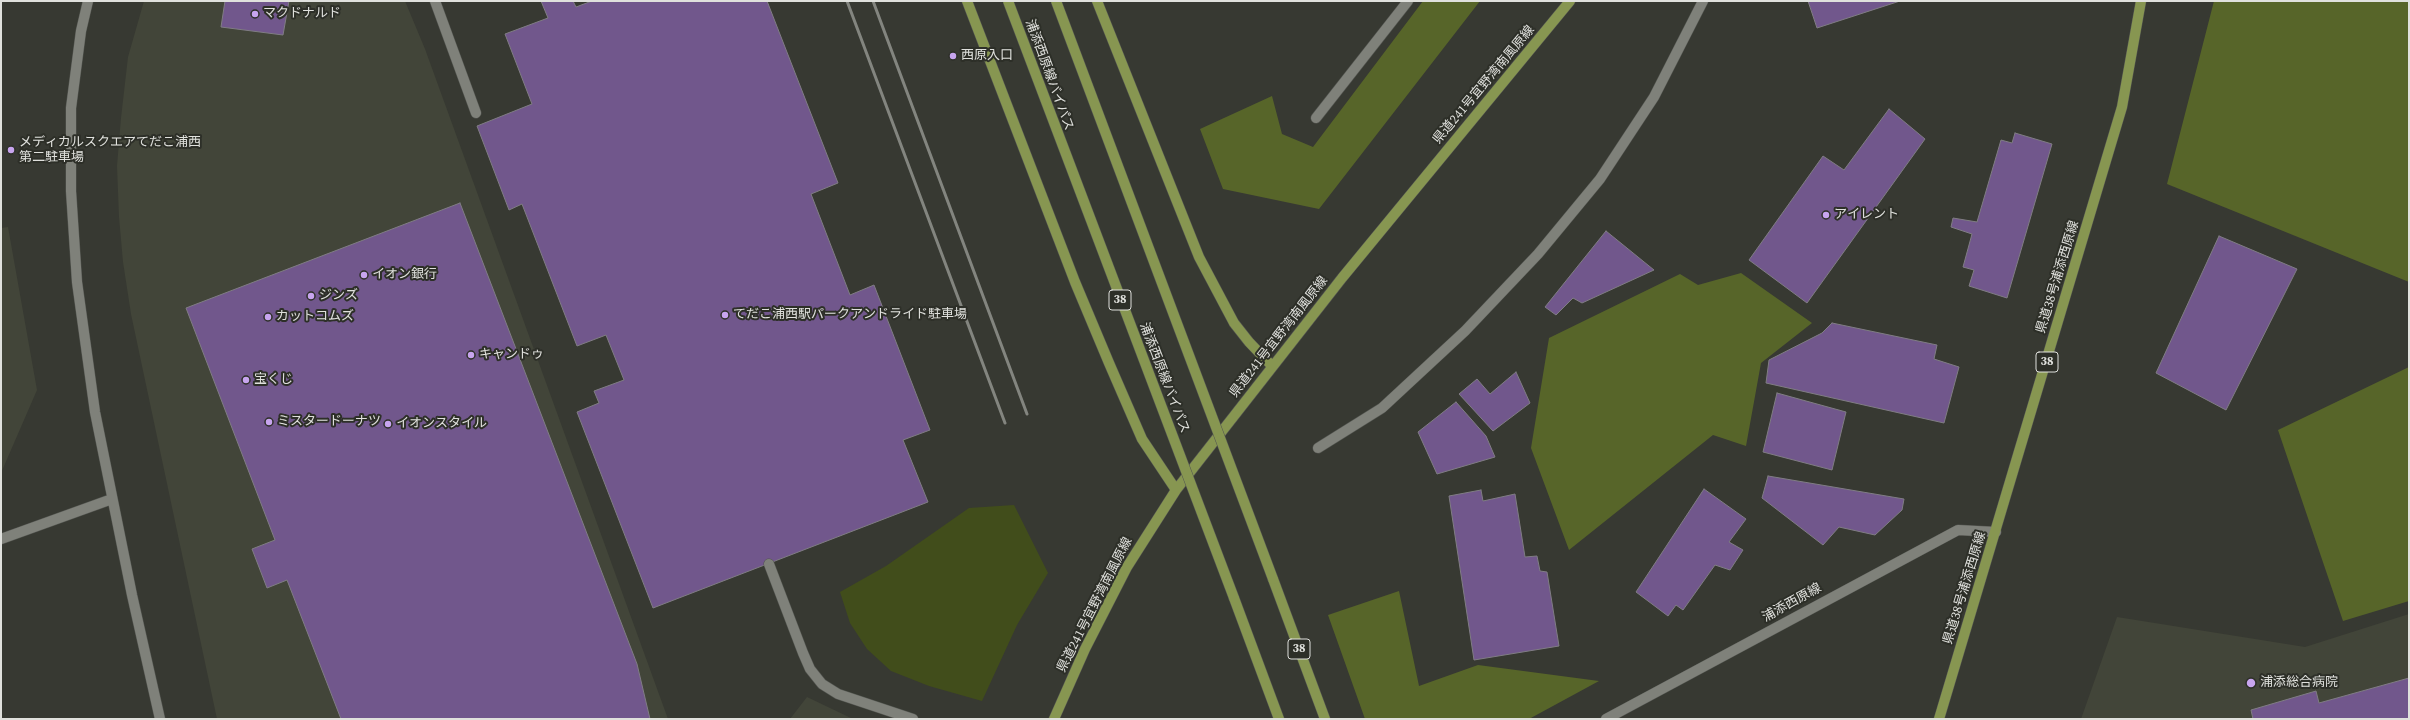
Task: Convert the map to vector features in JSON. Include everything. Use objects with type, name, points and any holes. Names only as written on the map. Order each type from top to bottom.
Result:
[{"type":"main road","points":[[967,1],[1075,282],[1142,439],[1176,490]]},
{"type":"main road","name":"浦添西原線バイパス","points":[[1008,1],[1279,719]]},
{"type":"main road","name":"38","points":[[1056,1],[1325,719]]},
{"type":"main road","points":[[1098,1],[1168,182],[1215,290],[1249,342],[1272,366]]},
{"type":"main road","name":"県道241号宜野湾南風原線","points":[[1054,719],[1085,649],[1127,567],[1176,490],[1272,366],[1570,1]]},
{"type":"main road","name":"県道38号浦添西原線","points":[[1939,719],[2122,107],[2141,1]]},
{"type":"street","points":[[88,1],[81,31],[71,108],[71,191],[77,282],[95,412],[112,499],[160,719]]},
{"type":"street","points":[[435,1],[476,113]]},
{"type":"street","points":[[1316,118],[1408,1]]},
{"type":"street","points":[[1318,448],[1382,408],[1465,331],[1538,254],[1600,179],[1654,96],[1703,1]]},
{"type":"street","points":[[1,539],[112,499]]},
{"type":"street","name":"浦添西原線","points":[[1606,719],[1958,530],[1996,532]]},
{"type":"street","points":[[769,564],[808,664],[822,684],[838,694],[913,719]]},
{"type":"shaded area","points":[[144,1],[405,1],[425,49],[668,719],[217,719],[131,314],[123,262],[117,166],[128,57]]},
{"type":"shaded area","points":[[8,227],[37,390],[1,473],[1,228]]},
{"type":"shaded area","name":"浦添総合病院","points":[[2409,614],[2409,719],[2081,719],[2117,617],[2305,647]]},
{"type":"shaded area","points":[[807,697],[853,719],[790,719]]},
{"type":"green space","points":[[1423,1],[1480,1],[1319,209],[1223,189],[1200,129],[1272,96],[1282,134],[1313,147]]},
{"type":"green space","points":[[2214,1],[2409,1],[2409,282],[2167,184]]},
{"type":"green space","points":[[1741,273],[1812,323],[1761,363],[1746,446],[1713,435],[1569,550],[1531,448],[1549,338],[1680,274],[1698,285]]},
{"type":"green space","points":[[2409,367],[2409,601],[2343,621],[2278,430]]},
{"type":"green space","points":[[1014,505],[1048,573],[1017,625],[982,701],[929,686],[891,671],[867,649],[850,623],[840,592],[886,566],[969,508]]},
{"type":"green space","points":[[1399,591],[1419,686],[1478,665],[1599,681],[1529,719],[1365,719],[1328,615]]},
{"type":"building","name":"マクドナルド","points":[[225,1],[289,1],[283,35],[221,27]]},
{"type":"building","name":"てだこ浦西駅パークアンドライド駐車場","points":[[541,1],[573,1],[576,7],[592,1],[767,1],[838,183],[811,194],[850,295],[874,285],[930,430],[903,440],[928,502],[653,608],[577,412],[599,403],[594,391],[624,380],[606,335],[577,346],[522,204],[509,210],[477,126],[532,104],[505,34],[548,18]]},
{"type":"building","points":[[1808,1],[1900,1],[1817,28]]},
{"type":"building","name":"アイレント","points":[[1889,109],[1925,139],[1807,303],[1749,260],[1823,156],[1844,170]]},
{"type":"building","points":[[2015,133],[2052,144],[2007,298],[1969,286],[1974,270],[1963,267],[1972,234],[1951,227],[1953,218],[1977,222],[2001,140],[2012,143]]},
{"type":"building","name":"イオンスタイル","points":[[460,203],[637,664],[650,719],[341,719],[287,580],[267,588],[252,549],[275,540],[186,308]]},
{"type":"building","points":[[1606,231],[1654,270],[1582,303],[1573,298],[1556,315],[1545,307]]},
{"type":"building","points":[[2219,236],[2297,269],[2226,410],[2156,373]]},
{"type":"building","points":[[1832,323],[1937,345],[1934,359],[1959,367],[1944,423],[1766,383],[1769,360],[1822,333]]},
{"type":"building","points":[[1516,372],[1530,403],[1493,431],[1459,394],[1477,379],[1490,394]]},
{"type":"building","points":[[1777,393],[1846,412],[1832,470],[1763,452]]},
{"type":"building","points":[[1456,402],[1486,436],[1495,457],[1437,474],[1418,432]]},
{"type":"building","points":[[1768,476],[1904,499],[1902,510],[1875,535],[1839,527],[1823,545],[1762,498]]},
{"type":"building","points":[[1704,489],[1746,519],[1729,542],[1743,550],[1730,570],[1715,565],[1683,610],[1676,605],[1668,616],[1636,592]]},
{"type":"building","points":[[1481,490],[1483,501],[1515,494],[1525,557],[1537,556],[1540,571],[1547,572],[1559,646],[1474,660],[1449,496]]},
{"type":"building","points":[[2409,678],[2409,719],[2253,719],[2251,710],[2316,691],[2319,703]]},
{"type":"railway","points":[[847,1],[1005,423]]},
{"type":"railway","points":[[873,1],[1027,414]]},
{"type":"place","name":"マクドナルド","points":[[255,14]]},
{"type":"place","name":"西原入口","points":[[953,56]]},
{"type":"place","name":"メディカルスクエアてだこ浦西 第二駐車場","points":[[11,150]]},
{"type":"place","name":"アイレント","points":[[1826,215]]},
{"type":"place","name":"イオン銀行","points":[[364,275]]},
{"type":"place","name":"ジンズ","points":[[311,296]]},
{"type":"place","name":"てだこ浦西駅パークアンドライド駐車場","points":[[725,315]]},
{"type":"place","name":"カットコムズ","points":[[268,317]]},
{"type":"place","name":"キャンドゥ","points":[[471,355]]},
{"type":"place","name":"宝くじ","points":[[246,380]]},
{"type":"place","name":"ミスタードーナツ","points":[[269,422]]},
{"type":"place","name":"イオンスタイル","points":[[388,424]]},
{"type":"place","name":"浦添総合病院","points":[[2251,683]]}]
